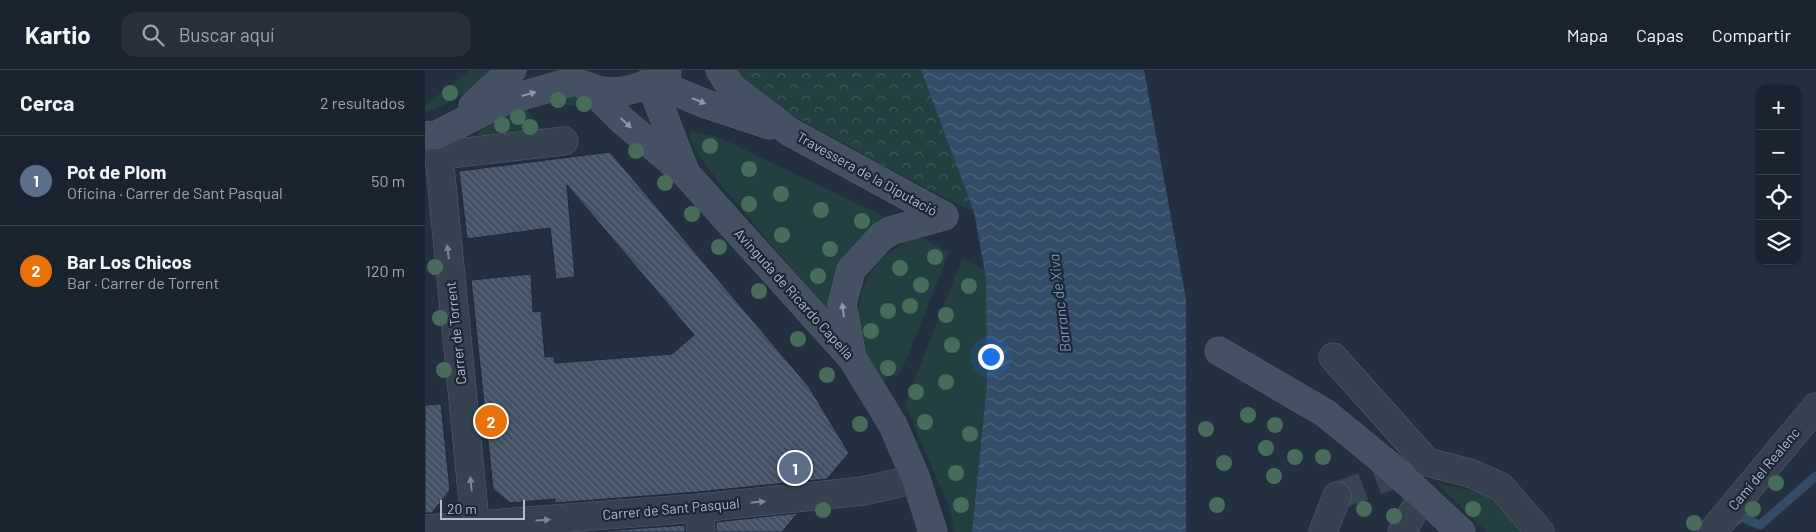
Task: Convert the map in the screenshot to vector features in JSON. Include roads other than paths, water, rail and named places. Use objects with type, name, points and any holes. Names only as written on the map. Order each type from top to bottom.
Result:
[{"type":"street","points":[[434,142],[483,99],[512,70]]},
{"type":"street","name":"Travessera de la Diputació","points":[[720,70],[731,87],[790,132],[944,216],[893,230],[882,236],[851,270],[841,304],[853,358]]},
{"type":"street","points":[[434,142],[504,101],[575,80],[611,92],[632,91],[658,79],[687,175]]},
{"type":"street","name":"Travessera de la Diputació","points":[[658,79],[706,104],[790,132]]},
{"type":"street","points":[[575,80],[687,175]]},
{"type":"street","points":[[434,142],[564,141]]},
{"type":"street","name":"Carrer de Torrent","points":[[434,142],[476,528]]},
{"type":"street","name":"Avinguda de Ricardo Capella","points":[[687,175],[853,358],[893,425],[916,479],[933,532]]},
{"type":"street","points":[[1219,351],[1325,413],[1391,467],[1461,532]]},
{"type":"street","points":[[1333,357],[1427,462],[1470,473],[1501,487],[1540,532]]},
{"type":"street","name":"Camí del Realenc","points":[[1712,532],[1816,407]]},
{"type":"street","name":"Carrer de Sant Pasqual","points":[[425,529],[700,520],[863,491],[916,479]]},
{"type":"street","points":[[1323,532],[1337,496]]},
{"type":"street","points":[[1402,532],[1413,512],[1425,498]]},
{"type":"water","name":"Barranc de Xiva","points":[[921,70],[1144,70],[1186,299],[1186,532],[972,532],[987,384],[986,278],[974,212]]},
{"type":"waterway","points":[[1734,523],[1741,517],[1760,525],[1816,476]]},
{"type":"tunnel","points":[[1337,496],[1419,465]]},
{"type":"place","name":"Bar Los Chicos","points":[[491,421]]},
{"type":"place","name":"Pot de Plom","points":[[795,468]]}]
